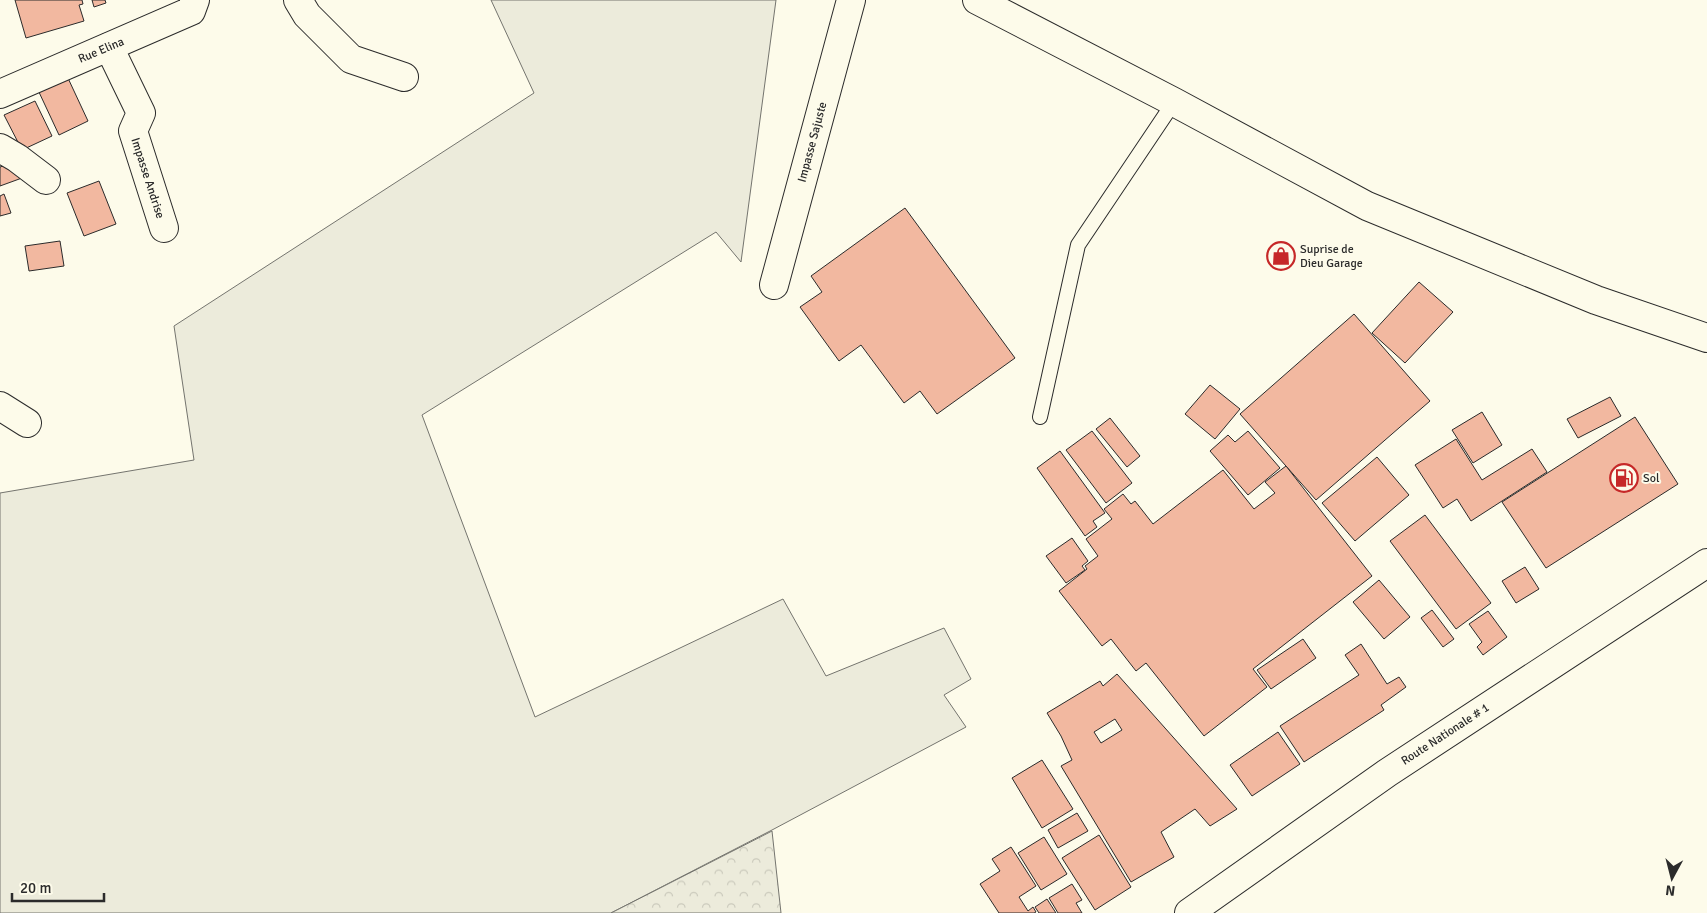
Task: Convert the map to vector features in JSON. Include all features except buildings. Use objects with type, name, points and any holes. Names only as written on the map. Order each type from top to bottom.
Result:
[{"type":"main road","name":"Rue Elina","points":[[0,94],[191,11],[195,0]]},
{"type":"main road","points":[[298,0],[307,15],[351,59],[404,78]]},
{"type":"main road","name":"Impasse Sajuste","points":[[774,285],[851,0]]},
{"type":"main road","points":[[977,0],[1174,102],[1367,206],[1596,300],[1707,338]]},
{"type":"main road","name":"Impasse Andrise","points":[[109,47],[142,113],[133,131],[164,228]]},
{"type":"main road","points":[[0,148],[46,180]]},
{"type":"main road","points":[[0,406],[27,423]]},
{"type":"main road","name":"Route Nationale # 1","points":[[1189,913],[1387,772],[1707,563]]},
{"type":"lane","points":[[1040,417],[1078,245],[1174,102]]},
{"type":"green space","points":[[491,0],[776,0],[741,262],[716,232],[422,415],[535,717],[783,599],[826,676],[944,628],[971,679],[944,695],[966,727],[611,913],[0,913],[0,493],[194,460],[174,326],[534,93]]},
{"type":"green space","points":[[772,831],[781,913],[611,913]]},
{"type":"place","name":"Suprise de Dieu Garage","points":[[1281,256]]},
{"type":"place","name":"Sol","points":[[1624,478]]}]
